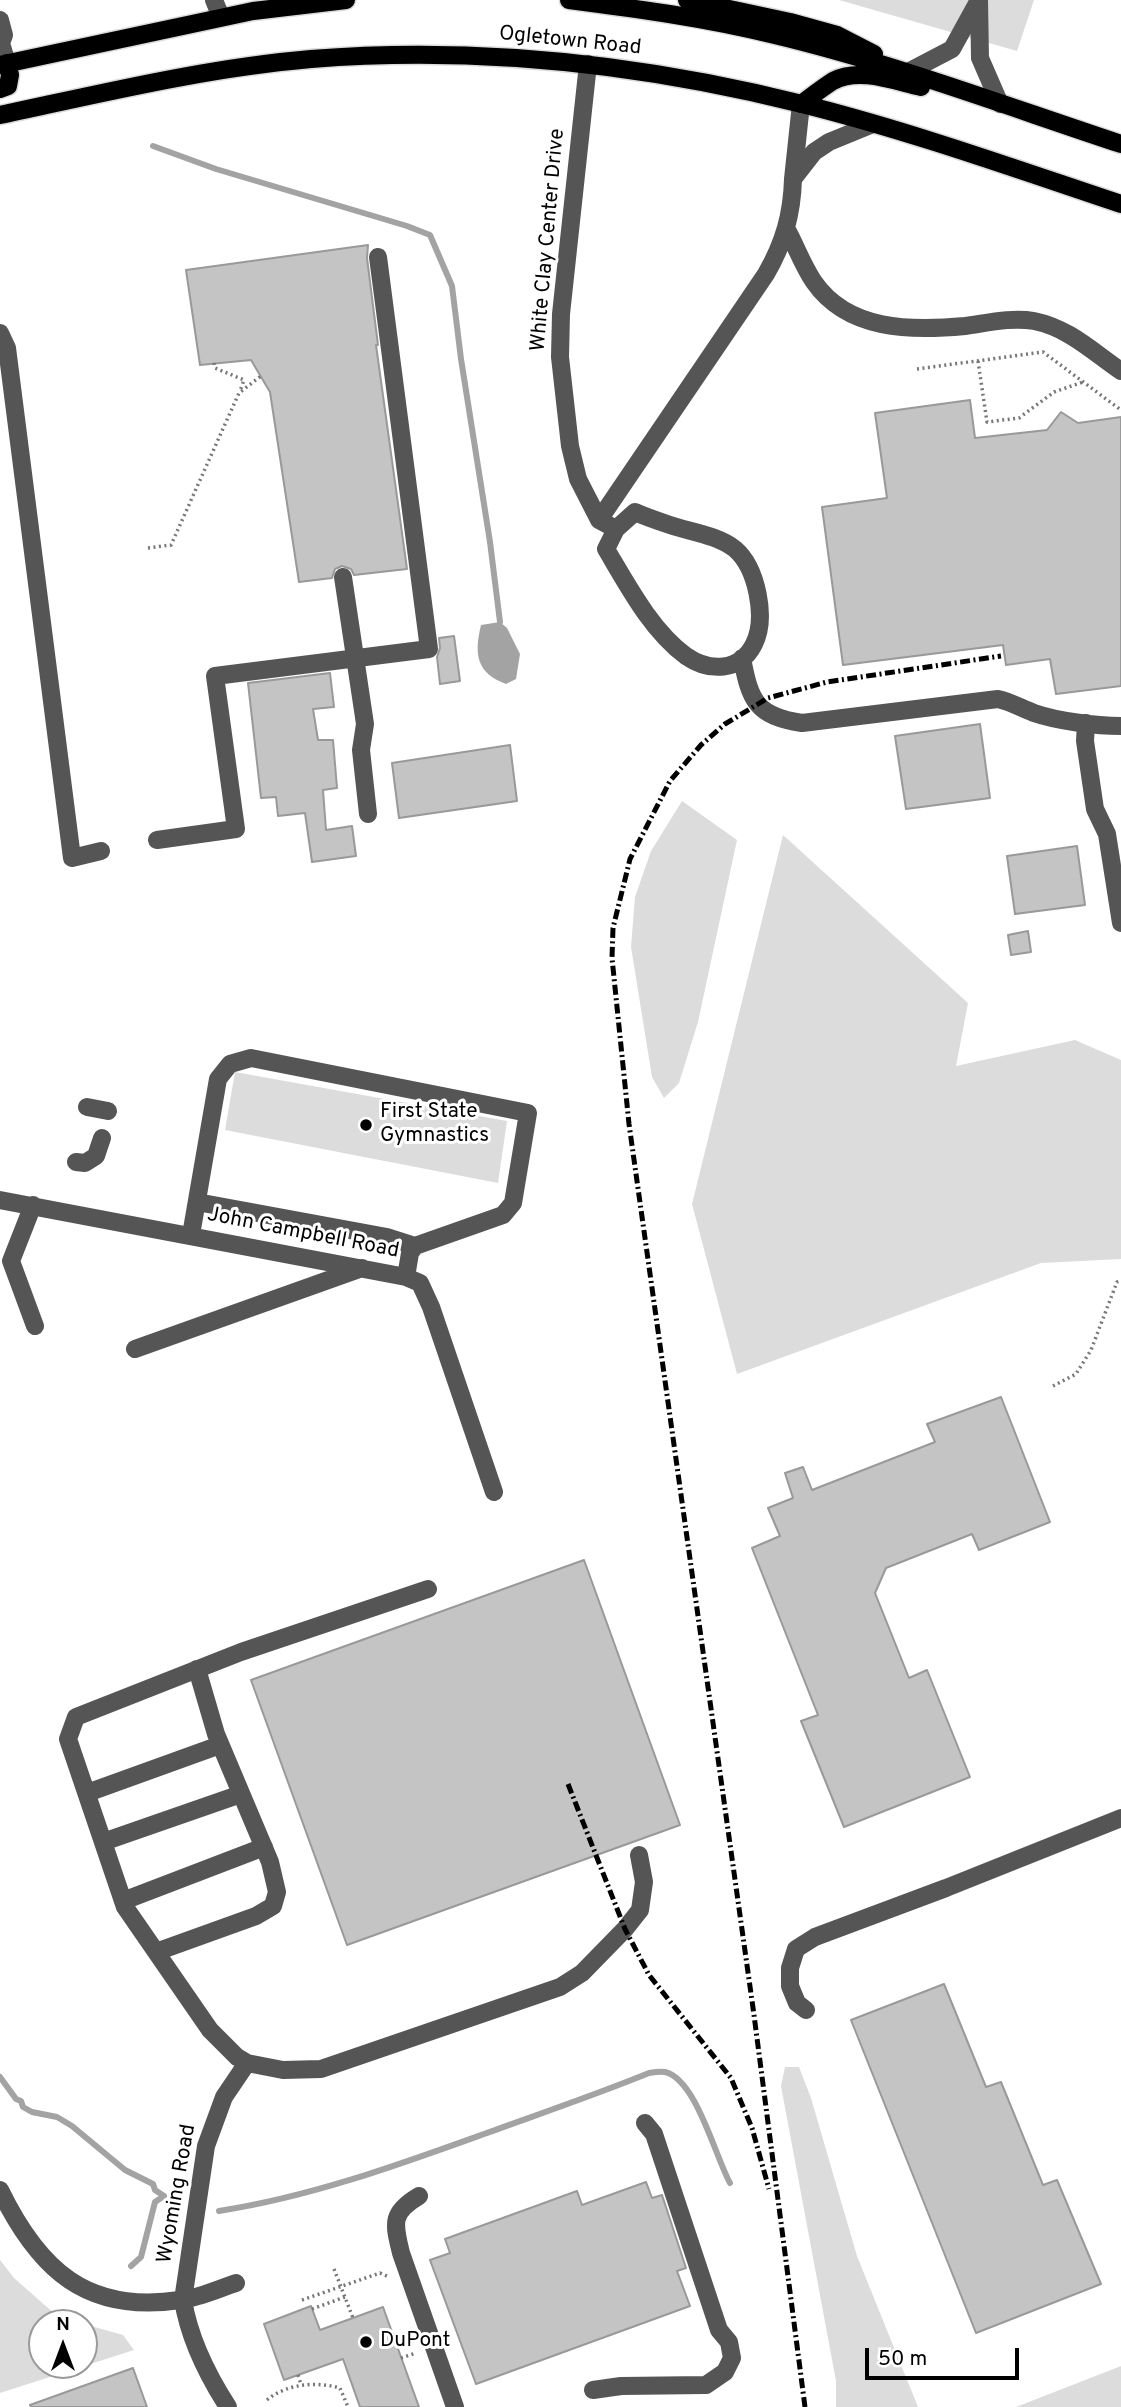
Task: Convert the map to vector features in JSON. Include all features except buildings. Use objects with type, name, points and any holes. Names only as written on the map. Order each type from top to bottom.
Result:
[{"type":"main road","points":[[0,89],[8,86],[10,81],[4,64],[221,18],[300,4],[346,0]]},
{"type":"main road","name":"Ogletown Road","points":[[569,0],[638,9],[760,32],[908,72],[1121,144]]},
{"type":"main road","points":[[687,0],[837,34],[908,72]]},
{"type":"main road","name":"Ogletown Road","points":[[0,115],[217,69],[312,59],[478,55],[588,64],[690,80],[801,104],[873,124],[1121,204]]},
{"type":"main road","points":[[801,104],[835,80],[851,75],[868,76],[1000,104]]},
{"type":"street","points":[[214,0],[221,18]]},
{"type":"street","points":[[908,72],[952,49],[979,0]]},
{"type":"street","points":[[979,0],[980,58],[1000,104]]},
{"type":"street","points":[[0,19],[4,35],[0,43],[4,64]]},
{"type":"street","name":"White Clay Center Drive","points":[[588,64],[561,314],[560,357],[570,446],[578,479],[599,520]]},
{"type":"street","points":[[615,529],[599,520],[779,253],[792,206],[801,104]]},
{"type":"street","points":[[793,179],[814,152],[830,142],[873,124]]},
{"type":"street","points":[[787,230],[814,282],[829,298],[868,322],[894,327],[946,327],[1035,321],[1067,333],[1121,371]]},
{"type":"street","points":[[157,840],[236,829],[215,676],[429,649],[390,400],[378,257]]},
{"type":"street","points":[[0,333],[7,348],[72,858],[101,851]]},
{"type":"street","points":[[635,512],[716,538],[734,549],[745,561],[759,600],[759,624],[754,643],[742,658],[727,667],[708,667],[687,656],[666,637],[606,550],[615,529],[635,512]]},
{"type":"street","points":[[343,577],[365,724],[361,750],[368,814]]},
{"type":"street","points":[[742,658],[750,694],[768,713],[784,720],[802,723],[998,699],[1012,702],[1034,713],[1086,723],[1121,726]]},
{"type":"street","points":[[1086,723],[1085,741],[1095,809],[1107,834],[1121,923]]},
{"type":"street","points":[[191,1235],[218,1079],[230,1064],[251,1058],[528,1113],[513,1203],[503,1215],[415,1246],[387,1237],[197,1202]]},
{"type":"street","points":[[87,1107],[108,1111]]},
{"type":"street","points":[[76,1162],[85,1163],[96,1156],[102,1138]]},
{"type":"street","name":"John Campbell Road","points":[[0,1200],[362,1268],[420,1283],[494,1492]]},
{"type":"street","points":[[28,1320],[11,1261],[33,1205]]},
{"type":"street","points":[[52,1209],[60,1227]]},
{"type":"street","points":[[405,1277],[410,1254],[415,1246]]},
{"type":"street","points":[[135,1349],[362,1268]]},
{"type":"street","points":[[428,1590],[241,1652],[76,1717],[68,1739],[123,1901],[210,2030],[237,2057],[247,2063],[302,2071],[338,2065],[560,1987],[582,1973],[640,1910],[644,1882],[639,1856]]},
{"type":"street","points":[[156,1952],[256,1916],[273,1906],[277,1892],[264,1847],[220,1745],[197,1669]]},
{"type":"street","points":[[87,1793],[220,1745]]},
{"type":"street","points":[[103,1842],[242,1794]]},
{"type":"street","points":[[806,2010],[797,2003],[790,1986],[790,1968],[796,1949],[815,1937],[1121,1818]]},
{"type":"street","points":[[123,1901],[264,1847]]},
{"type":"street","name":"Wyoming Road","points":[[228,2407],[204,2362],[186,2317],[183,2300],[206,2146],[224,2097],[247,2063]]},
{"type":"street","points":[[593,2390],[621,2386],[706,2385],[725,2372],[732,2358],[729,2342],[719,2330],[654,2134],[645,2123]]},
{"type":"street","points":[[0,2190],[13,2217],[46,2261],[64,2277],[87,2290],[111,2299],[139,2304],[183,2300],[236,2283]]},
{"type":"street","points":[[419,2196],[403,2205],[391,2234],[401,2253],[455,2407]]},
{"type":"path","points":[[916,369],[1043,352],[1121,410]]},
{"type":"path","points":[[978,361],[987,422],[1019,418],[1054,392],[1083,383]]},
{"type":"path","points":[[148,548],[171,545],[244,380],[215,368],[214,363]]},
{"type":"path","points":[[239,393],[261,376]]},
{"type":"path","points":[[1054,1386],[1076,1374],[1086,1358],[1117,1282],[1121,1281]]},
{"type":"path","points":[[334,2269],[353,2318]]},
{"type":"path","points":[[302,2300],[380,2273],[398,2281]]},
{"type":"path","points":[[312,2309],[345,2297]]},
{"type":"path","points":[[401,2358],[425,2350]]},
{"type":"path","points":[[298,2375],[300,2384]]},
{"type":"path","points":[[267,2400],[300,2384],[340,2388],[348,2407]]},
{"type":"shaded area","points":[[839,0],[1034,0],[1017,51]]},
{"type":"shaded area","points":[[500,622],[507,628],[520,654],[516,679],[506,684],[488,674],[478,654],[481,625]]},
{"type":"shaded area","points":[[682,801],[737,840],[698,1022],[679,1083],[664,1098],[652,1077],[631,947],[635,897],[651,851]]},
{"type":"shaded area","points":[[783,835],[968,1003],[956,1066],[1075,1040],[1121,1060],[1121,1259],[1041,1263],[737,1374],[692,1204]]},
{"type":"shaded area","name":"First State Gymnastics","points":[[235,1072],[507,1121],[498,1183],[225,1130]]},
{"type":"shaded area","points":[[785,2067],[799,2067],[811,2098],[857,2256],[918,2407],[836,2407],[836,2381],[781,2086]]},
{"type":"shaded area","points":[[0,2260],[14,2278],[49,2309],[28,2309],[28,2379],[44,2379],[0,2393]]},
{"type":"shaded area","points":[[98,2328],[123,2335],[134,2350],[98,2362]]},
{"type":"shaded area","points":[[1121,2366],[1121,2407],[1016,2407]]},
{"type":"waterway","points":[[153,146],[216,169],[430,235],[452,286],[500,622]]},
{"type":"waterway","points":[[219,2211],[287,2197],[353,2179],[452,2146],[649,2073],[659,2072],[676,2078],[686,2088],[704,2120],[730,2183]]},
{"type":"waterway","points":[[0,2077],[23,2107],[32,2112],[57,2117],[72,2126],[125,2170],[153,2184],[155,2190],[164,2196],[155,2202],[141,2257],[131,2266]]},
{"type":"railway","points":[[805,2407],[754,2015],[629,1124],[612,958],[613,928],[630,859],[670,781],[701,745],[725,724],[768,698],[827,682],[1001,656]]},
{"type":"railway","points":[[568,1784],[625,1929],[649,1975],[731,2078],[752,2128],[769,2189]]},
{"type":"place","name":"First State Gymnastics","points":[[366,1125]]},
{"type":"place","name":"DuPont","points":[[366,2342]]}]
